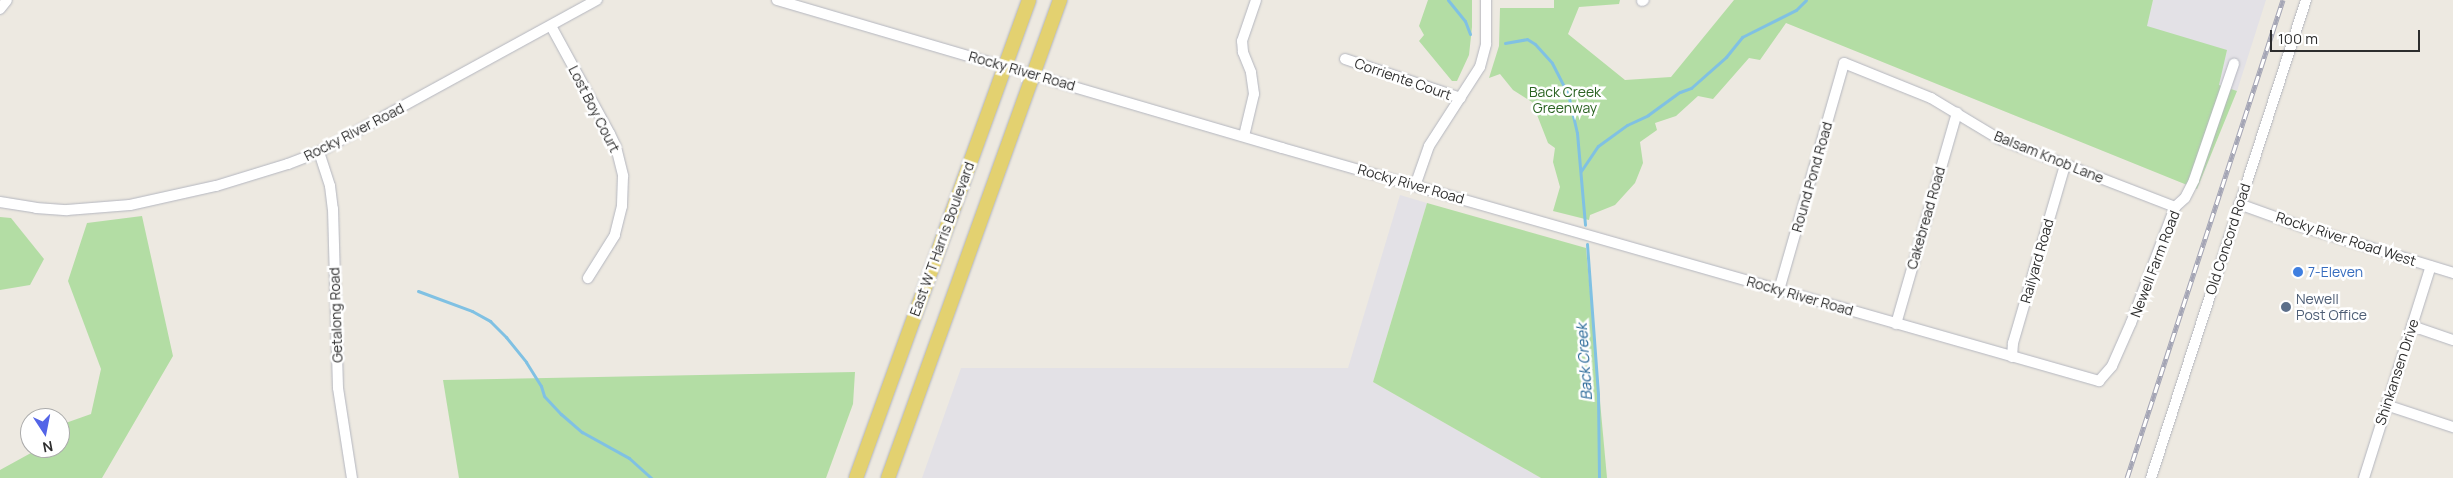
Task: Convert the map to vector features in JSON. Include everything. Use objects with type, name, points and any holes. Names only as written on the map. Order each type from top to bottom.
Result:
[{"type":"main road","name":"East W T Harris Boulevard","points":[[856,478],[1028,0]]},
{"type":"main road","points":[[888,478],[1060,0]]},
{"type":"street","points":[[0,9],[7,0]]},
{"type":"street","name":"Rocky River Road","points":[[0,202],[36,208],[67,210],[130,205],[216,186],[319,152],[598,0]]},
{"type":"street","name":"Rocky River Road","points":[[777,0],[2046,367]]},
{"type":"street","points":[[1244,136],[1254,94],[1242,41],[1256,0]]},
{"type":"street","points":[[1415,186],[1429,146],[1480,68],[1486,44],[1486,0]]},
{"type":"street","name":"Old Concord Road","points":[[2151,478],[2306,0]]},
{"type":"street","name":"Lost Boy Court","points":[[551,26],[610,134],[616,148],[623,176],[622,206],[615,235],[605,254],[588,278]]},
{"type":"street","name":"Corriente Court","points":[[1345,59],[1461,98]]},
{"type":"street","name":"Balsam Knob Lane","points":[[1844,64],[1931,98],[1999,139],[2175,207]]},
{"type":"street","name":"Round Pond Road","points":[[1779,290],[1844,64]]},
{"type":"street","name":"Newell Farm Road","points":[[2046,367],[2099,381],[2112,366],[2132,323],[2175,207],[2185,198],[2194,180],[2234,64]]},
{"type":"street","name":"Cakebread Road","points":[[1896,324],[1957,113]]},
{"type":"street","name":"Getalong Road","points":[[319,152],[330,186],[334,210],[338,388],[352,478]]},
{"type":"street","name":"Railyard Road","points":[[2012,357],[2013,343],[2065,165]]},
{"type":"street","name":"Rocky River Road West","points":[[2239,204],[2303,227],[2453,273]]},
{"type":"street","name":"Shinkansen Drive","points":[[2364,478],[2432,266]]},
{"type":"street","points":[[2412,326],[2453,340]]},
{"type":"street","points":[[2386,405],[2453,427]]},
{"type":"shaded area","points":[[2153,0],[2266,0],[2237,91],[2219,85],[2146,26]]},
{"type":"shaded area","points":[[1400,195],[1427,203],[1373,382],[1541,478],[922,478],[961,368],[1348,368]]},
{"type":"green space","points":[[1428,0],[1472,0],[1469,55],[1457,81],[1452,81],[1419,41],[1424,35],[1419,26]]},
{"type":"green space","name":"Back Creek Greenway","points":[[1554,0],[1620,0],[1619,4],[1579,7],[1568,34],[1625,80],[1671,77],[1734,0],[2153,0],[2147,26],[2227,50],[2219,85],[2237,91],[2197,189],[1786,23],[1760,60],[1749,58],[1713,99],[1698,96],[1676,116],[1655,123],[1657,130],[1640,142],[1643,163],[1635,183],[1615,205],[1590,215],[1589,220],[1553,211],[1560,187],[1553,162],[1555,148],[1548,143],[1532,102],[1513,90],[1500,74],[1489,78],[1499,46],[1500,8],[1554,8]]},
{"type":"green space","points":[[1427,203],[1586,248],[1607,478],[1541,478],[1373,382]]},
{"type":"green space","points":[[142,216],[173,356],[102,478],[0,478],[0,470],[22,458],[70,458],[70,421],[91,414],[101,369],[68,281],[87,223]]},
{"type":"green space","points":[[0,217],[11,218],[44,259],[30,285],[0,290]]},
{"type":"green space","points":[[855,372],[853,404],[826,478],[459,478],[443,380]]},
{"type":"waterway","name":"Back Creek","points":[[1448,0],[1465,21],[1470,34]]},
{"type":"waterway","points":[[1581,171],[1598,146],[1627,125],[1648,115],[1680,92],[1691,88],[1726,57],[1742,37],[1796,10],[1806,0]]},
{"type":"waterway","name":"Back Creek","points":[[1505,43],[1527,39],[1535,44],[1552,63],[1568,94],[1577,133],[1585,225]]},
{"type":"waterway","name":"Back Creek","points":[[1587,244],[1598,395],[1599,478]]},
{"type":"waterway","points":[[418,291],[472,311],[490,321],[526,362],[541,386],[544,396],[561,414],[582,432],[629,458],[651,478]]},
{"type":"railway","points":[[2127,478],[2283,0]]},
{"type":"place","name":"7-Eleven","points":[[2298,272]]},
{"type":"place","name":"Newell Post Office","points":[[2286,307]]}]
